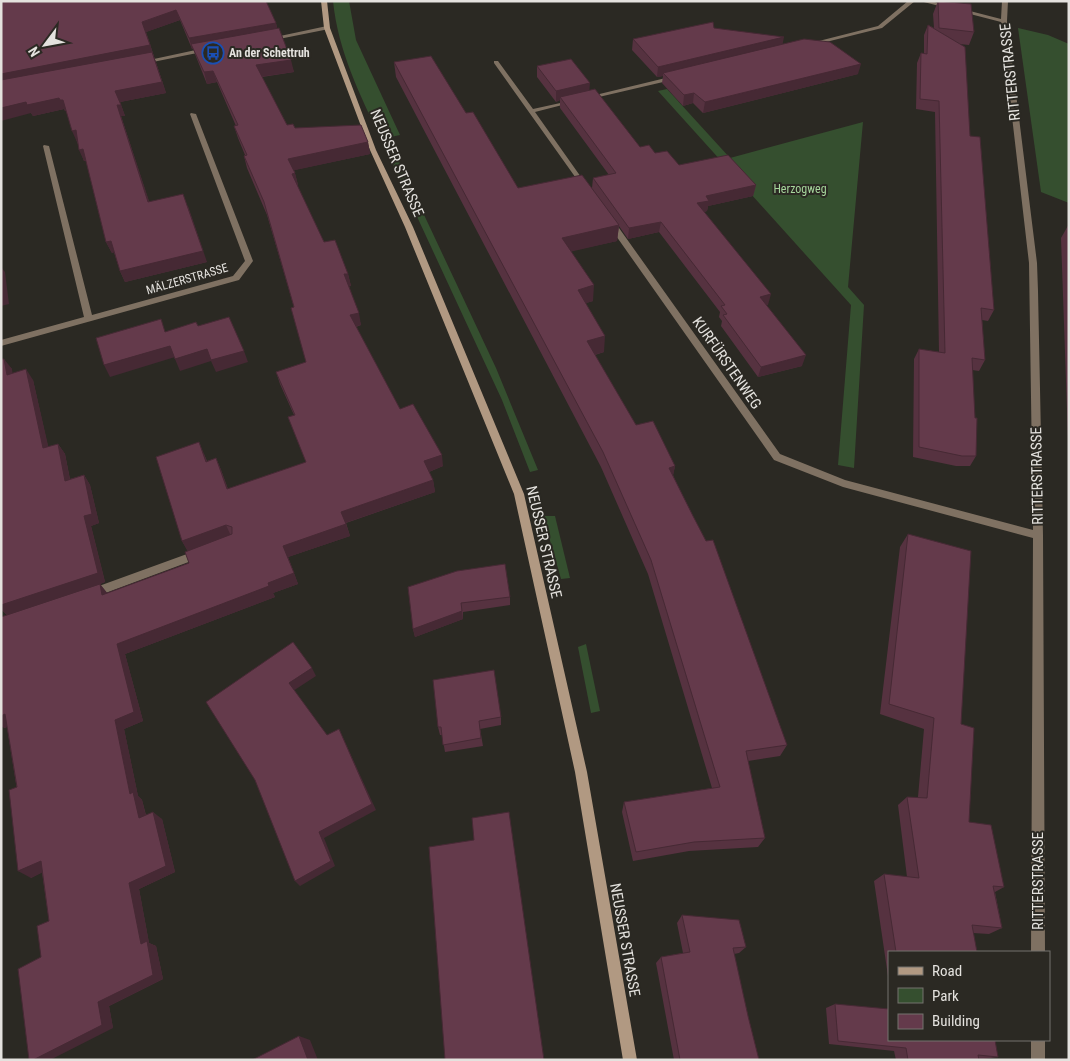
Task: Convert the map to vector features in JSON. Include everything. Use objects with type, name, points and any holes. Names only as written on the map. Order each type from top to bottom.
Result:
[{"type":"street","name":"NEUSSER STRASSE","points":[[324,1],[327,28],[373,150],[409,227],[519,494],[581,772],[630,1060]]},
{"type":"street","points":[[805,46],[880,27],[912,1]]},
{"type":"street","points":[[923,1],[1004,21]]},
{"type":"street","name":"RITTERSTRASSE","points":[[1005,1],[1004,21],[1033,263],[1038,535],[1038,951]]},
{"type":"street","points":[[260,40],[327,28]]},
{"type":"street","points":[[135,63],[212,49]]},
{"type":"street","points":[[496,62],[589,191]]},
{"type":"street","points":[[532,111],[684,75]]},
{"type":"street","name":"MÄLZERSTRASSE","points":[[1,343],[236,278],[250,261],[194,114]]},
{"type":"street","points":[[46,146],[89,319]]},
{"type":"street","name":"KURFÜRSTENWEG","points":[[606,216],[776,458],[843,483],[1038,535]]},
{"type":"street","points":[[84,596],[213,548]]},
{"type":"street","points":[[1038,1041],[1038,1060]]},
{"type":"green space","points":[[333,1],[349,1],[356,40],[400,135],[381,139],[345,55]]},
{"type":"green space","points":[[1018,28],[1048,35],[1069,44],[1069,203],[1041,192]]},
{"type":"green space","name":"Herzogweg","points":[[667,89],[730,158],[863,122],[848,287],[864,305],[854,468],[838,465],[851,305],[658,91]]},
{"type":"green space","points":[[395,153],[496,368],[538,470],[530,472],[502,400],[388,154]]},
{"type":"green space","points":[[543,516],[555,516],[570,578],[561,579]]},
{"type":"green space","points":[[586,644],[600,711],[591,713],[578,647]]},
{"type":"building","points":[[1,1],[266,1],[276,23],[189,38],[176,10],[142,22],[150,45],[1,74]]},
{"type":"building","points":[[938,1],[971,4],[974,32],[939,28]]},
{"type":"building","points":[[713,22],[714,28],[784,37],[658,67],[633,39]]},
{"type":"building","points":[[928,25],[965,47],[970,136],[980,137],[994,310],[981,308],[985,360],[972,358],[975,418],[977,418],[976,456],[962,456],[919,447],[919,349],[945,353],[939,101],[920,99],[921,53],[927,54]]},
{"type":"building","points":[[279,28],[291,60],[256,65],[287,125],[293,124],[295,128],[361,125],[368,142],[288,159],[295,173],[292,174],[324,242],[335,240],[348,274],[344,274],[359,313],[350,315],[400,409],[413,404],[442,455],[424,461],[433,480],[341,512],[346,524],[283,546],[294,573],[268,583],[269,586],[117,644],[134,712],[115,720],[130,794],[133,792],[139,818],[153,812],[166,866],[129,883],[141,944],[147,941],[153,975],[98,1002],[102,1025],[33,1060],[29,1060],[18,969],[41,957],[37,926],[49,921],[41,861],[18,871],[9,790],[17,787],[5,714],[1,716],[1,617],[100,584],[102,595],[189,563],[185,552],[232,534],[232,527],[226,525],[182,541],[156,457],[199,442],[206,462],[216,458],[227,489],[306,462],[288,417],[295,415],[276,372],[306,362],[291,308],[294,307],[264,202],[244,156],[247,155],[234,126],[238,125],[213,71],[204,72],[191,44]]},
{"type":"building","points":[[804,39],[830,42],[861,64],[705,102],[694,93],[684,95],[663,73]]},
{"type":"building","points":[[152,52],[162,82],[115,91],[121,105],[117,105],[148,202],[183,194],[203,251],[120,271],[111,241],[106,242],[83,149],[79,150],[76,130],[72,131],[63,100],[59,98],[27,105],[26,102],[1,108],[1,80]]},
{"type":"building","points":[[431,56],[466,113],[473,112],[518,188],[582,175],[619,225],[562,238],[594,285],[578,290],[605,336],[587,341],[636,425],[653,421],[675,466],[669,468],[693,516],[706,541],[713,540],[787,745],[746,751],[765,838],[694,842],[636,852],[624,802],[720,787],[651,560],[603,452],[394,62]]},
{"type":"building","points":[[571,59],[590,83],[556,91],[537,66]]},
{"type":"building","points":[[595,89],[640,147],[649,145],[655,153],[667,151],[679,165],[728,155],[756,185],[706,196],[709,201],[697,203],[771,294],[760,297],[806,355],[761,367],[723,315],[727,314],[721,306],[725,305],[661,222],[629,228],[593,178],[616,173],[560,97]]},
{"type":"building","points":[[229,317],[244,351],[211,360],[207,349],[175,359],[170,346],[104,365],[96,338],[161,319],[165,332],[196,322],[198,326]]},
{"type":"building","points":[[1,359],[4,359],[7,375],[26,369],[43,448],[58,444],[65,481],[84,475],[92,514],[84,516],[98,573],[1,605]]},
{"type":"building","points":[[908,534],[971,551],[961,724],[974,728],[969,822],[991,825],[1004,887],[993,886],[1002,928],[972,925],[977,951],[896,951],[884,874],[919,878],[907,797],[927,798],[934,718],[889,704]]},
{"type":"building","points":[[505,564],[510,597],[461,603],[462,611],[413,629],[408,587],[457,571]]},
{"type":"building","points":[[293,642],[312,668],[289,683],[327,735],[339,729],[372,804],[319,832],[331,861],[295,881],[255,780],[206,702]]},
{"type":"building","points":[[494,670],[501,717],[479,721],[481,738],[443,745],[441,727],[438,727],[433,680]]},
{"type":"building","points":[[509,812],[544,1060],[445,1060],[429,847],[474,840],[472,818]]},
{"type":"building","points":[[682,915],[739,920],[746,947],[733,948],[759,1060],[680,1060],[661,957],[690,952]]},
{"type":"building","points":[[835,1004],[888,1009],[888,1041],[995,1041],[998,1057],[978,1055],[979,1060],[908,1060],[906,1048],[838,1041]]},
{"type":"building","points":[[299,1036],[308,1060],[252,1060]]},
{"type":"place","name":"An der Schettruh","points":[[213,53]]}]
